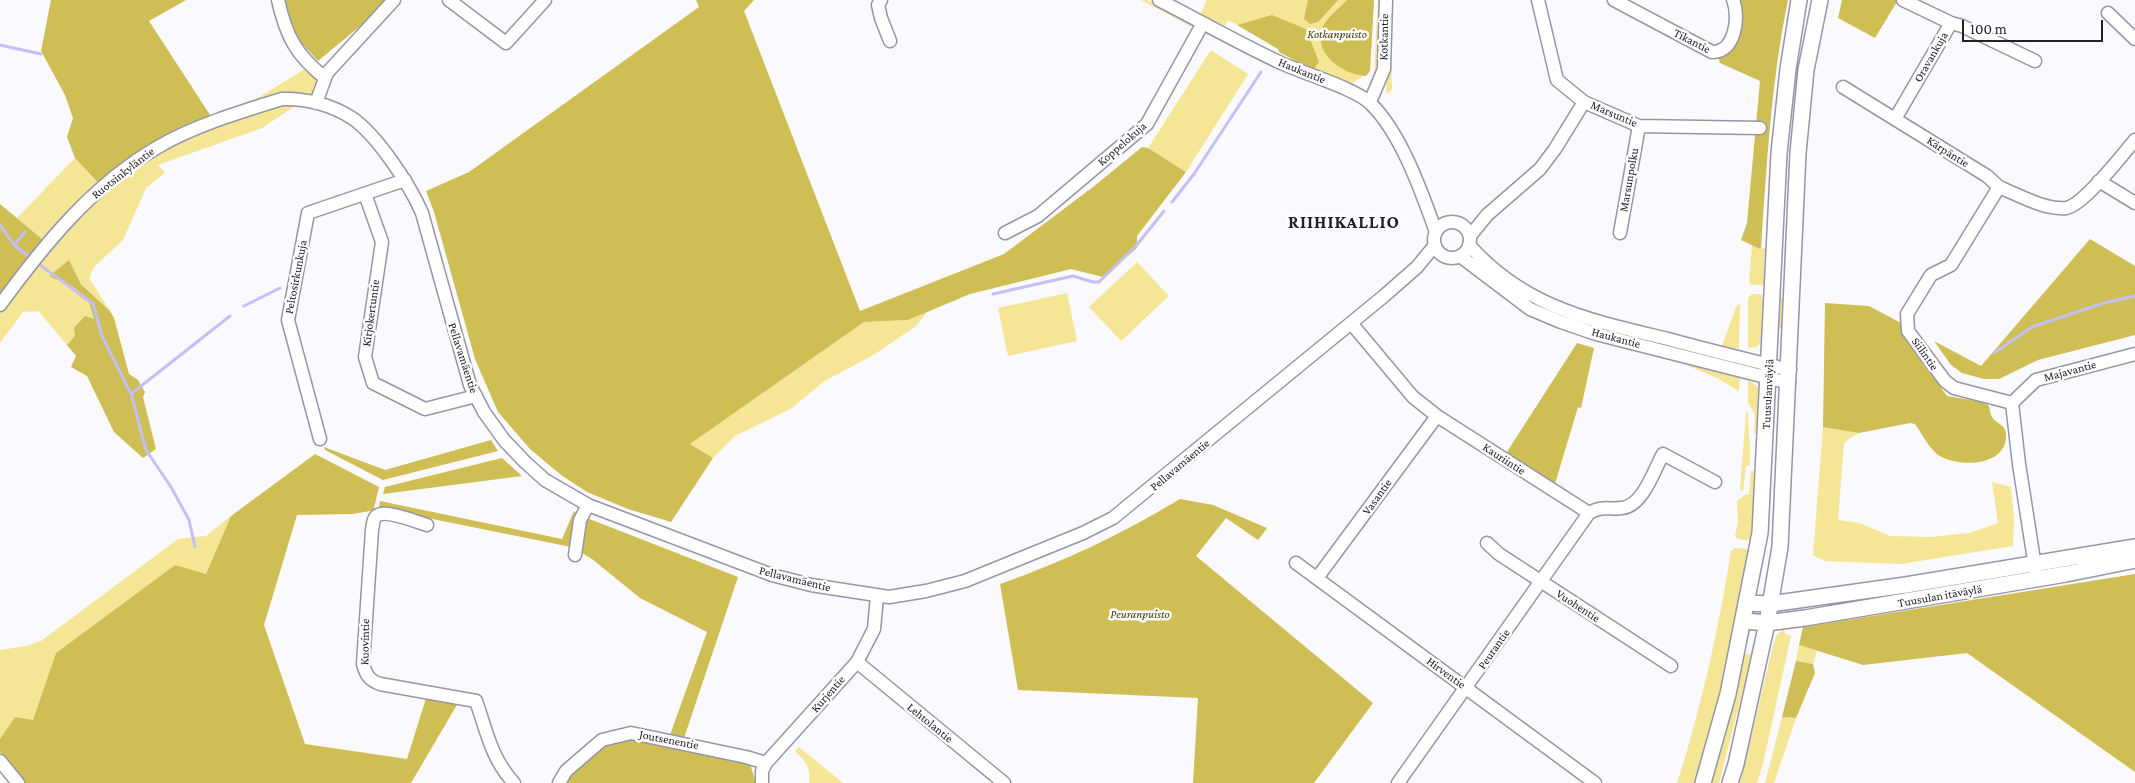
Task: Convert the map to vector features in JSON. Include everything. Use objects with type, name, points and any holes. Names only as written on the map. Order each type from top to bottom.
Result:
[{"type":"main road","name":"Tuusulanväylä","points":[[1703,783],[1728,694],[1760,533],[1779,153],[1788,69],[1799,0]]},
{"type":"main road","name":"Tuusulanväylä","points":[[1730,783],[1736,764],[1767,623],[1780,547],[1798,153],[1806,70],[1820,0]]},
{"type":"main road","name":"Tuusulan itäväylä","points":[[1744,621],[1767,623],[2036,572],[2135,548]]},
{"type":"main road","name":"Tuusulan itäväylä","points":[[1747,603],[1770,604],[2135,560]]},
{"type":"street","points":[[278,0],[289,38],[303,60],[325,78]]},
{"type":"street","points":[[316,103],[327,73],[394,0]]},
{"type":"street","points":[[449,0],[506,43],[545,0]]},
{"type":"street","points":[[881,0],[878,5],[880,18],[890,41]]},
{"type":"street","name":"Haukantie","points":[[1160,0],[1272,59],[1370,102],[1388,122],[1426,202],[1436,232]]},
{"type":"street","name":"Kotkantie","points":[[1370,102],[1384,69],[1386,0]]},
{"type":"street","name":"Marsuntie","points":[[1538,0],[1557,80],[1584,102],[1638,126],[1760,128]]},
{"type":"street","name":"Tikantie","points":[[1614,0],[1712,52],[1720,53],[1729,47],[1733,34],[1735,5],[1733,0]]},
{"type":"street","points":[[1903,0],[1951,23]]},
{"type":"street","points":[[2108,13],[2135,39]]},
{"type":"street","name":"Koppelokuja","points":[[1005,233],[1038,216],[1147,124],[1203,23]]},
{"type":"street","name":"Oravankuja","points":[[1895,119],[1951,23],[1962,26],[2035,60]]},
{"type":"street","name":"Kärpäntie","points":[[1843,87],[1987,176],[1999,187]]},
{"type":"street","name":"Ruotsinkyläntie","points":[[0,305],[54,235],[107,183],[158,146],[186,133],[282,100],[297,99],[316,103]]},
{"type":"street","points":[[1467,236],[1448,222],[1436,232],[1439,250],[1448,257],[1460,256],[1467,236],[1486,215],[1540,168],[1555,149],[1584,102]]},
{"type":"street","name":"Pellavamäentie","points":[[316,103],[353,119],[405,180],[422,213],[460,355],[476,396],[504,440],[545,480],[588,505],[762,572],[811,585],[877,596],[905,596],[965,581],[1106,522],[1148,492],[1439,250]]},
{"type":"street","name":"Marsunpolku","points":[[1620,233],[1638,126]]},
{"type":"street","points":[[1999,187],[2046,206],[2067,208],[2086,196],[2135,140]]},
{"type":"street","name":"Peltosirkunkuja","points":[[320,439],[288,320],[308,213],[405,180]]},
{"type":"street","points":[[2099,181],[2135,203]]},
{"type":"street","name":"Siilintie","points":[[1999,187],[1951,265],[1931,275],[1907,314],[1908,331],[1945,381],[1954,388],[2012,403]]},
{"type":"street","name":"Kirjokertuntie","points":[[365,194],[382,242],[365,356],[373,383],[425,410],[476,396]]},
{"type":"street","name":"Haukantie","points":[[1426,202],[1448,222]]},
{"type":"street","name":"Haukantie","points":[[1467,236],[1496,273],[1536,299],[1614,326],[1769,372]]},
{"type":"street","name":"Haukantie","points":[[1460,256],[1530,309],[1561,322],[1596,334],[1789,376]]},
{"type":"street","name":"Kauriintie","points":[[1351,323],[1413,397],[1437,416],[1589,513]]},
{"type":"street","name":"Majavantie","points":[[2012,403],[2036,380],[2135,354]]},
{"type":"street","points":[[2012,403],[2019,464],[2036,572]]},
{"type":"street","name":"Vasantie","points":[[1317,578],[1437,416]]},
{"type":"street","points":[[1589,513],[1600,507],[1620,509],[1636,501],[1663,454],[1715,482]]},
{"type":"street","points":[[575,555],[580,520],[588,505]]},
{"type":"street","name":"Peurantie","points":[[1398,783],[1589,513]]},
{"type":"street","name":"Kuovintie","points":[[427,525],[386,514],[379,514],[375,518],[372,530],[363,664],[366,673],[371,680],[380,684],[476,701],[495,758],[501,770],[514,783]]},
{"type":"street","name":"Vuohentie","points":[[1487,543],[1499,554],[1671,666]]},
{"type":"street","name":"Hirventie","points":[[1296,563],[1595,783]]},
{"type":"street","name":"Kurjentie","points":[[766,763],[857,662],[874,629],[877,596]]},
{"type":"street","name":"Lehtolantie","points":[[857,662],[1004,783]]},
{"type":"street","name":"Joutsenentie","points":[[559,783],[566,771],[602,740],[632,733],[766,763]]},
{"type":"street","points":[[0,761],[18,783]]},
{"type":"street","points":[[762,783],[762,771],[766,763]]},
{"type":"green space","points":[[51,0],[186,0],[149,21],[212,118],[99,184],[75,158],[67,137],[73,118],[65,95],[41,51]]},
{"type":"green space","points":[[284,0],[386,0],[371,17],[318,61],[296,37]]},
{"type":"green space","points":[[696,0],[754,0],[744,11],[860,311],[1004,254],[1093,187],[1142,147],[1148,148],[1186,172],[1137,236],[1137,248],[1103,277],[1071,269],[970,294],[908,320],[864,322],[690,444],[713,458],[671,522],[628,509],[587,492],[561,475],[530,449],[498,412],[475,359],[434,212],[426,191],[469,172],[699,7]]},
{"type":"green space","points":[[1141,0],[1147,0],[1192,24],[1190,26]]},
{"type":"green space","name":"Kotkanpuisto","points":[[1207,0],[1374,0],[1370,71],[1353,83],[1313,70],[1279,52],[1278,49],[1250,31],[1228,20],[1225,26],[1200,15]]},
{"type":"green space","points":[[1308,0],[1338,0],[1318,22],[1310,24],[1304,19]]},
{"type":"green space","points":[[1347,0],[1374,0],[1370,71],[1366,76],[1340,68],[1326,55],[1322,47],[1320,38],[1324,25]]},
{"type":"green space","points":[[1378,0],[1382,0],[1379,67],[1374,77]]},
{"type":"green space","points":[[1735,0],[1788,0],[1777,62],[1760,249],[1741,240],[1747,223],[1760,81],[1720,63],[1718,56],[1730,48]]},
{"type":"green space","points":[[1842,0],[1898,0],[1875,38],[1838,18]]},
{"type":"green space","points":[[1272,15],[1306,29],[1319,62],[1313,70],[1279,52],[1278,49],[1237,25]]},
{"type":"green space","points":[[1391,45],[1392,89],[1389,93],[1386,93],[1389,46]]},
{"type":"green space","points":[[1211,50],[1248,74],[1186,172],[1148,148]]},
{"type":"green space","points":[[318,61],[316,81],[321,89],[262,128],[158,165],[165,173],[146,188],[123,240],[94,267],[89,278],[110,311],[81,283],[69,260],[49,276],[73,287],[88,299],[94,320],[67,345],[38,311],[23,312],[0,343],[0,295],[42,239],[17,218],[75,158],[98,184],[212,118],[261,96]]},
{"type":"green space","points":[[0,204],[42,239],[0,295]]},
{"type":"green space","points":[[2090,239],[2135,266],[2135,335],[2038,360],[1999,379],[1984,379],[1962,373],[1951,365],[1934,341],[1981,366]]},
{"type":"green space","points":[[1752,245],[1760,249],[1765,248],[1764,285],[1751,285],[1749,281]]},
{"type":"green space","points":[[69,260],[81,284],[110,311],[114,318],[129,374],[138,380],[145,392],[143,397],[156,449],[143,458],[114,432],[87,376],[71,367],[76,356],[67,345],[75,336],[74,328],[85,316],[94,319],[88,299],[73,287],[49,276]]},
{"type":"green space","points":[[1137,262],[1169,296],[1121,341],[1089,307]]},
{"type":"green space","points":[[1067,293],[1077,341],[1008,356],[998,308]]},
{"type":"green space","points":[[1752,294],[1761,294],[1764,313],[1762,337],[1757,347],[1748,348],[1748,298]]},
{"type":"green space","points":[[1783,298],[1784,323],[1777,333],[1777,299]]},
{"type":"green space","points":[[1740,303],[1739,349],[1722,346],[1736,307]]},
{"type":"green space","points":[[1825,303],[1869,306],[1901,323],[1903,336],[1947,396],[1982,402],[1989,406],[1992,417],[2006,431],[2004,445],[1999,453],[1991,459],[1980,462],[1957,462],[1947,459],[1938,455],[1915,424],[1910,423],[1859,433],[1823,427]]},
{"type":"green space","points":[[927,312],[916,326],[875,354],[823,382],[792,408],[735,436],[713,458],[690,444],[864,322],[908,320]]},
{"type":"green space","points":[[1577,343],[1594,348],[1581,408],[1578,407],[1554,487],[1505,455]]},
{"type":"green space","points":[[1686,360],[1740,376],[1739,391],[1717,378],[1684,364]]},
{"type":"green space","points":[[1748,380],[1757,386],[1760,392],[1757,434],[1754,433],[1755,415],[1748,402]]},
{"type":"green space","points":[[1748,412],[1750,465],[1746,466],[1743,491],[1740,489],[1746,413]]},
{"type":"green space","points":[[1823,427],[1859,433],[1844,444],[1838,520],[1860,523],[1890,536],[1930,537],[1970,533],[1998,523],[1992,482],[2011,487],[2014,515],[2013,546],[1901,564],[1825,561],[1813,555]]},
{"type":"green space","points":[[491,440],[498,451],[383,480],[325,450],[324,447],[385,470]]},
{"type":"green space","points":[[315,454],[379,487],[374,508],[379,508],[380,501],[562,539],[574,511],[576,513],[571,547],[383,509],[352,514],[297,515],[264,625],[305,744],[407,759],[428,692],[461,698],[411,783],[25,783],[0,752],[0,739],[15,717],[33,720],[56,653],[175,565],[206,574],[231,516]]},
{"type":"green space","points":[[502,458],[522,476],[383,494],[385,487]]},
{"type":"green space","points":[[1751,471],[1754,471],[1755,490],[1750,541],[1738,539],[1735,536],[1738,522],[1737,501],[1749,494]]},
{"type":"green space","name":"Peuranpuisto","points":[[1180,499],[1213,505],[1267,528],[1258,540],[1226,518],[1196,556],[1373,703],[1314,783],[1193,783],[1198,698],[1018,690],[1000,584],[1092,546]]},
{"type":"green space","points":[[231,516],[206,574],[175,565],[56,653],[33,721],[15,717],[0,739],[0,650],[26,646],[41,641],[178,539],[206,536]]},
{"type":"green space","points":[[587,518],[738,577],[684,738],[670,735],[707,632],[640,598],[592,559],[580,552]]},
{"type":"green space","points":[[1735,548],[1748,549],[1733,646],[1712,729],[1695,783],[1677,783],[1694,726],[1708,668],[1731,551]]},
{"type":"green space","points":[[2135,574],[2135,772],[1967,653],[1863,665],[1799,645],[1803,627]]},
{"type":"green space","points":[[1784,629],[1785,634],[1791,636],[1763,764],[1757,783],[1740,783],[1773,646],[1776,636]]},
{"type":"green space","points":[[1799,645],[1817,650],[1813,664],[1796,661]]},
{"type":"green space","points":[[1744,653],[1752,655],[1719,783],[1711,783],[1722,748]]},
{"type":"green space","points":[[1796,661],[1813,664],[1815,673],[1796,718],[1782,717]]},
{"type":"green space","points":[[1782,717],[1796,718],[1774,783],[1765,783]]},
{"type":"green space","points":[[631,736],[750,764],[756,783],[562,783],[603,743]]},
{"type":"green space","points":[[799,747],[843,783],[809,783],[810,778],[807,765],[795,751]]},
{"type":"waterway","points":[[0,45],[41,54]]},
{"type":"waterway","points":[[1172,202],[1194,174],[1261,72]]},
{"type":"waterway","points":[[993,294],[1073,276],[1099,282],[1136,246],[1164,211]]},
{"type":"waterway","points":[[0,225],[14,245],[31,258]]},
{"type":"waterway","points":[[14,245],[25,232]]},
{"type":"waterway","points":[[36,262],[93,304],[102,336],[131,394],[146,450],[171,487],[189,520],[195,547]]},
{"type":"waterway","points":[[244,306],[280,288]]},
{"type":"waterway","points":[[1994,353],[2032,327],[2104,303],[2135,296]]},
{"type":"waterway","points":[[131,394],[230,316]]},
{"type":"district","name":"RIIHIKALLIO","points":[[1344,222]]}]
